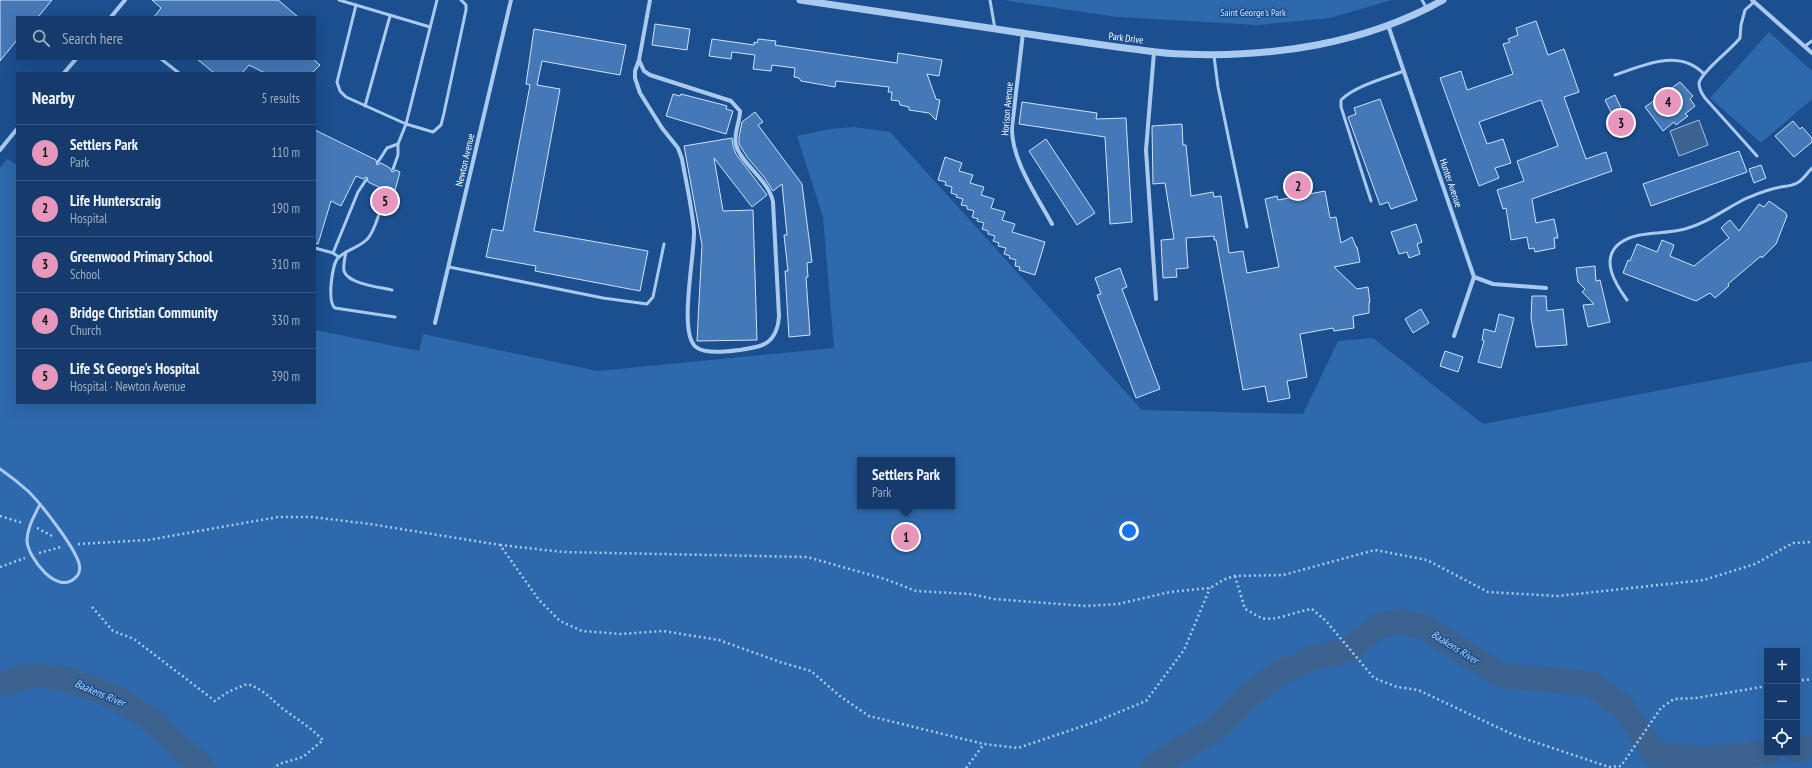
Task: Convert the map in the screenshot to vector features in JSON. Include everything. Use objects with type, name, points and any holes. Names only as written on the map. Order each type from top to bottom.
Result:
[{"type":"street","points":[[112,16],[125,0]]},
{"type":"street","name":"Newton Avenue","points":[[435,323],[511,0]]},
{"type":"street","points":[[639,60],[644,70],[650,75],[731,101],[740,111],[735,132],[737,146],[769,190],[773,202],[779,316],[776,333],[764,345],[707,352],[696,348],[689,337],[687,328],[694,231],[690,200],[680,152],[662,128],[637,89],[635,71],[639,60],[650,0]]},
{"type":"street","name":"Park Drive","points":[[800,0],[1023,34],[1181,54],[1251,54],[1296,49],[1344,39],[1388,25],[1427,9],[1443,0]]},
{"type":"street","points":[[1753,1],[1812,53]]},
{"type":"street","name":"Hunter Avenue","points":[[1388,25],[1474,277]]},
{"type":"street","name":"Horison Avenue","points":[[1023,34],[1012,127],[1013,143],[1018,160],[1052,224]]},
{"type":"street","points":[[1154,51],[1146,150],[1156,299]]},
{"type":"street","points":[[65,72],[75,60]]},
{"type":"street","points":[[0,150],[16,130]]},
{"type":"street","points":[[1454,336],[1474,277],[1493,284],[1546,288]]},
{"type":"lane","points":[[339,0],[390,16],[430,26]]},
{"type":"lane","points":[[393,169],[398,155],[398,144],[406,124],[437,0]]},
{"type":"lane","points":[[356,5],[337,82],[340,91],[346,96],[365,106],[406,124],[433,132],[440,126],[466,10],[466,5],[461,0]]},
{"type":"lane","points":[[990,0],[995,29]]},
{"type":"lane","points":[[1422,0],[1427,9]]},
{"type":"lane","points":[[1753,1],[1745,10],[1741,25],[1740,38],[1704,74],[1699,83],[1705,98],[1757,156]]},
{"type":"lane","points":[[365,106],[390,16]]},
{"type":"lane","points":[[1805,46],[1812,41]]},
{"type":"lane","points":[[1214,54],[1218,87],[1247,226]]},
{"type":"lane","points":[[162,60],[178,72]]},
{"type":"lane","points":[[1615,75],[1652,62],[1675,60],[1694,65],[1704,74]]},
{"type":"lane","points":[[1371,200],[1341,107],[1341,100],[1347,94],[1404,71]]},
{"type":"lane","points":[[378,162],[387,148],[398,144]]},
{"type":"lane","points":[[1627,300],[1611,276],[1610,264],[1613,252],[1620,244],[1633,237],[1646,234],[1684,230],[1703,224],[1746,199],[1771,189],[1796,184],[1812,168]]},
{"type":"lane","points":[[333,253],[358,192],[366,180]]},
{"type":"lane","points":[[386,190],[373,230],[367,239],[338,257],[335,261],[331,291],[332,305],[335,308],[395,317]]},
{"type":"lane","points":[[449,267],[603,298],[647,304],[653,297],[664,244]]},
{"type":"lane","points":[[316,248],[333,253],[338,257]]},
{"type":"lane","points":[[346,252],[344,268],[350,279],[392,290]]},
{"type":"lane","points":[[0,469],[13,478],[40,504],[69,544],[80,564],[78,576],[68,582],[60,581],[44,574],[32,556],[27,542],[30,525],[40,504]]},
{"type":"path","points":[[69,544],[148,540],[278,517],[312,517],[563,552],[808,556],[885,579],[916,591],[970,594],[994,599],[1086,606],[1118,604],[1170,592],[1210,588],[1223,580],[1234,576],[1283,575],[1375,550],[1427,560],[1488,592],[1558,596],[1704,580],[1755,564],[1793,543],[1812,542]]},
{"type":"path","points":[[500,544],[539,600],[560,621],[582,631],[621,634],[663,631],[720,640],[780,662],[811,671],[841,697],[869,716],[984,744],[1018,748],[1095,722],[1146,701],[1184,650],[1210,588]]},
{"type":"path","points":[[1234,576],[1245,609],[1264,619],[1294,614],[1301,610],[1312,609],[1326,621],[1374,678],[1397,686],[1418,690],[1514,735],[1609,767],[1621,766],[1661,708],[1674,699],[1696,698],[1764,687]]},
{"type":"path","points":[[92,607],[113,631],[134,639],[215,701],[228,692],[247,684],[258,687],[284,709],[306,724],[323,740],[303,757],[279,764],[274,768]]},
{"type":"path","points":[[1800,680],[1812,678]]},
{"type":"path","points":[[966,768],[984,744]]},
{"type":"green space","name":"Saint George's Park","points":[[1003,0],[1392,0],[1330,18],[1258,25],[1117,17]]},
{"type":"green space","points":[[1769,32],[1812,71],[1812,99],[1761,143],[1710,98]]},
{"type":"green space","points":[[854,127],[890,132],[1142,410],[1303,414],[1338,341],[1373,338],[1483,424],[1812,361],[1812,768],[0,768],[0,168],[7,159],[16,164],[16,404],[316,404],[316,330],[419,351],[423,334],[598,371],[834,348],[823,217],[797,136],[830,129]]},
{"type":"shaded area","points":[[1699,120],[1708,145],[1679,156],[1670,131]]},
{"type":"building","points":[[0,0],[52,0],[39,16],[16,16],[16,41],[0,61]]},
{"type":"building","points":[[152,0],[278,0],[297,16],[155,16],[161,8]]},
{"type":"building","points":[[1536,21],[1548,55],[1564,49],[1579,92],[1564,97],[1586,159],[1606,152],[1612,171],[1532,199],[1536,223],[1554,219],[1558,238],[1554,238],[1555,248],[1535,252],[1534,248],[1529,249],[1527,237],[1511,240],[1506,208],[1503,209],[1497,190],[1524,181],[1517,161],[1558,146],[1541,100],[1479,122],[1487,144],[1503,139],[1511,163],[1495,168],[1499,178],[1479,186],[1440,78],[1461,71],[1467,90],[1513,74],[1503,44],[1510,42],[1508,39],[1518,35],[1516,28]]},
{"type":"building","points":[[655,24],[690,29],[687,50],[652,45]]},
{"type":"building","points":[[534,29],[626,45],[620,75],[542,61],[537,85],[560,89],[534,231],[648,251],[640,291],[535,271],[536,266],[486,257],[492,229],[503,231],[530,85],[526,84]]},
{"type":"building","points":[[712,39],[754,45],[754,42],[757,43],[758,39],[776,41],[775,45],[897,63],[898,53],[942,60],[939,76],[927,74],[936,99],[940,100],[936,120],[929,113],[909,110],[909,107],[900,105],[899,101],[891,100],[892,92],[888,92],[889,87],[836,81],[835,87],[801,81],[799,78],[794,77],[795,68],[772,65],[771,71],[753,69],[755,55],[732,52],[731,59],[709,56]]},
{"type":"building","points":[[198,60],[314,60],[320,65],[313,72],[263,72],[249,65],[243,72],[213,72]]},
{"type":"building","points":[[1680,82],[1693,96],[1690,99],[1695,106],[1685,114],[1688,116],[1676,125],[1674,122],[1663,131],[1645,107]]},
{"type":"building","points":[[673,94],[680,96],[681,94],[727,106],[726,109],[733,111],[726,134],[666,116]]},
{"type":"building","points":[[1615,95],[1623,112],[1613,116],[1605,100]]},
{"type":"building","points":[[1380,99],[1417,200],[1391,209],[1388,202],[1380,205],[1348,117],[1356,114],[1354,108]]},
{"type":"building","points":[[1022,102],[1097,113],[1096,119],[1126,118],[1132,222],[1110,224],[1105,137],[1019,124]]},
{"type":"building","points":[[755,112],[763,122],[758,125],[802,184],[812,262],[807,263],[808,277],[806,277],[810,335],[789,337],[785,271],[788,271],[784,235],[787,235],[782,184],[773,191],[739,144],[742,122]]},
{"type":"building","points":[[1793,121],[1800,129],[1802,127],[1812,138],[1812,142],[1794,157],[1775,136]]},
{"type":"building","points":[[1182,124],[1183,145],[1186,145],[1191,196],[1213,192],[1214,197],[1221,196],[1229,253],[1243,251],[1247,273],[1279,267],[1265,199],[1277,196],[1278,200],[1325,191],[1330,218],[1336,217],[1341,243],[1352,237],[1357,247],[1360,262],[1334,267],[1357,289],[1368,287],[1370,302],[1369,313],[1353,316],[1354,328],[1334,331],[1333,328],[1300,334],[1307,377],[1287,381],[1290,398],[1268,402],[1265,386],[1243,390],[1216,240],[1214,240],[1214,236],[1186,238],[1188,268],[1176,269],[1177,277],[1163,278],[1161,240],[1174,239],[1165,183],[1153,184],[1152,126]]},
{"type":"building","points":[[316,130],[376,160],[377,165],[381,163],[390,168],[392,172],[396,170],[400,172],[394,194],[389,192],[387,187],[383,189],[368,182],[367,177],[363,179],[356,176],[341,206],[331,201],[318,244],[316,243]]},
{"type":"building","points":[[732,138],[736,154],[767,195],[752,207],[714,158],[723,211],[753,210],[757,340],[697,341],[702,245],[684,146]]},
{"type":"building","points":[[1046,139],[1095,213],[1077,225],[1029,151]]},
{"type":"building","points":[[1739,151],[1747,172],[1651,206],[1643,184]]},
{"type":"building","points":[[945,157],[962,163],[959,171],[973,175],[970,183],[984,187],[981,195],[994,199],[991,208],[1005,212],[1002,220],[1015,224],[1012,232],[1045,242],[1035,275],[1019,270],[1020,267],[1015,266],[1016,260],[1009,258],[1010,256],[1004,254],[1006,248],[998,246],[999,243],[993,241],[995,236],[988,234],[988,231],[982,229],[984,223],[977,221],[978,219],[972,217],[974,211],[967,209],[967,206],[961,205],[963,199],[956,197],[957,195],[951,193],[952,187],[945,185],[946,182],[938,180]]},
{"type":"building","points":[[1761,165],[1766,178],[1754,183],[1749,169]]},
{"type":"building","points":[[1769,201],[1786,213],[1787,216],[1776,244],[1762,258],[1761,256],[1728,284],[1729,286],[1715,298],[1710,293],[1696,301],[1623,273],[1637,244],[1657,252],[1662,240],[1674,245],[1670,256],[1694,266],[1729,238],[1721,228],[1725,224],[1730,220],[1739,231],[1759,204],[1764,207]]},
{"type":"building","points":[[1416,224],[1422,242],[1417,244],[1420,254],[1409,258],[1407,252],[1399,254],[1391,232]]},
{"type":"building","points":[[1595,266],[1596,281],[1600,280],[1610,322],[1588,327],[1583,305],[1594,304],[1582,292],[1585,289],[1578,282],[1576,268]]},
{"type":"building","points":[[1120,268],[1127,287],[1122,289],[1160,389],[1136,398],[1097,295],[1101,294],[1095,278]]},
{"type":"building","points":[[1532,296],[1546,296],[1547,311],[1563,309],[1567,345],[1536,347],[1531,318]]},
{"type":"building","points":[[1421,309],[1429,323],[1413,333],[1405,319]]},
{"type":"building","points":[[1499,314],[1514,318],[1501,368],[1478,362],[1484,341],[1482,340],[1484,329],[1495,332]]},
{"type":"building","points":[[1445,351],[1463,357],[1458,372],[1440,366]]},
{"type":"waterway","name":"Baakens River","points":[[1152,768],[1214,730],[1250,695],[1280,672],[1320,656],[1349,650],[1379,626],[1400,621],[1426,628],[1502,676],[1590,683],[1624,708],[1654,754],[1703,759],[1764,753]]},
{"type":"waterway","name":"Baakens River","points":[[0,684],[35,675],[70,680],[114,697],[144,714],[203,768]]},
{"type":"waterway","name":"Baakens River","points":[[1800,749],[1812,747]]},
{"type":"place","name":"Bridge Christian Community","points":[[1668,102]]},
{"type":"place","name":"Greenwood Primary School","points":[[1621,123]]},
{"type":"place","name":"Life Hunterscraig","points":[[1298,186]]},
{"type":"place","name":"Life St George's Hospital","points":[[385,201]]},
{"type":"place","name":"Settlers Park","points":[[906,537]]}]
